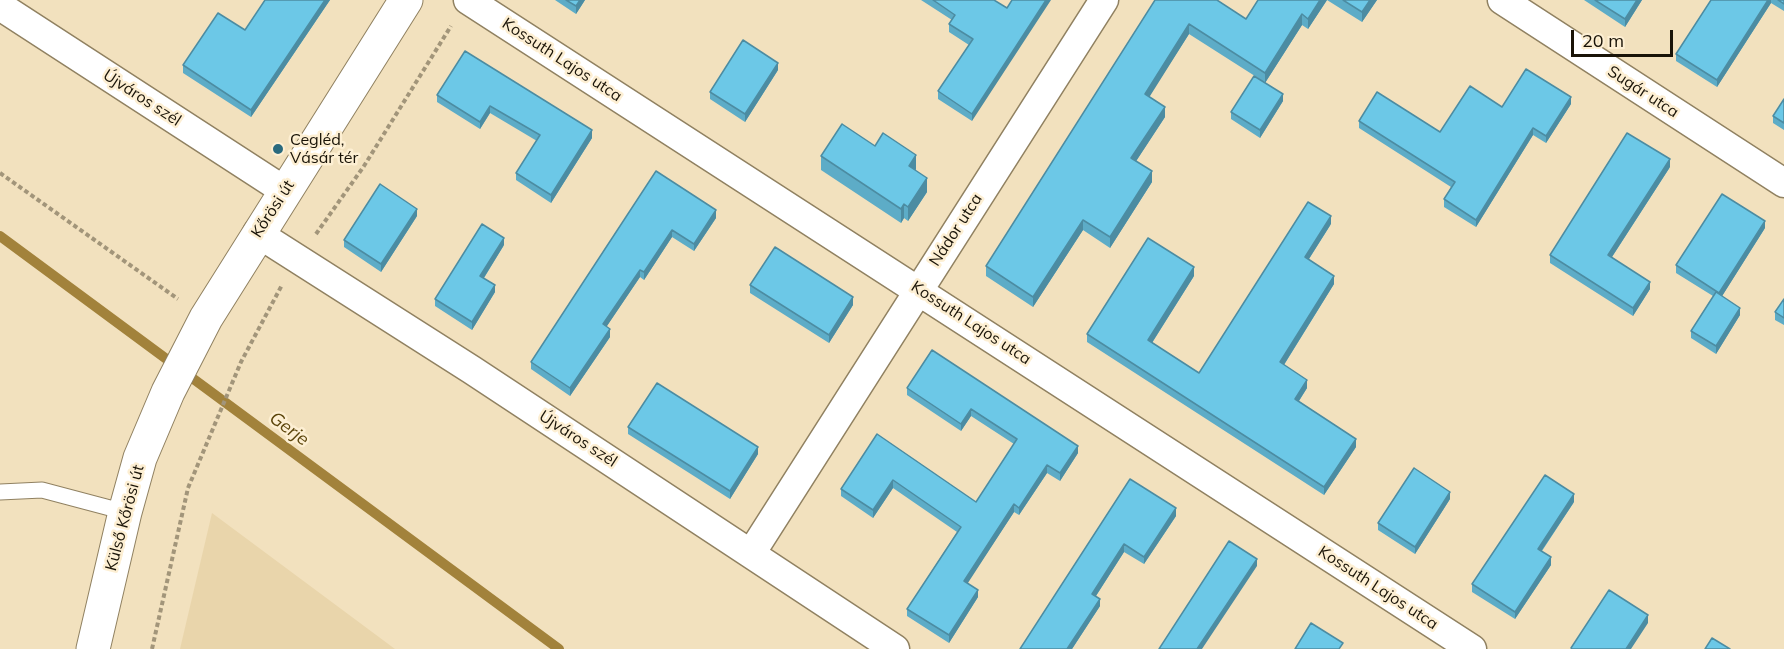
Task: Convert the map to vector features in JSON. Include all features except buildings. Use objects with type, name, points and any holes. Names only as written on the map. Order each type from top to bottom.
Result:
[{"type":"main road","name":"Kőrösi út","points":[[168,392],[200,329],[257,233],[406,0]]},
{"type":"main road","name":"Külső Kőrösi út","points":[[93,649],[124,512],[140,458],[168,392]]},
{"type":"street","name":"Nádor utca","points":[[752,552],[1104,0]]},
{"type":"street","name":"Sugár utca","points":[[1502,0],[1784,183]]},
{"type":"street","name":"Újváros szél","points":[[0,6],[285,191]]},
{"type":"street","name":"Kossuth Lajos utca","points":[[462,10],[918,289],[1472,649]]},
{"type":"street","name":"Újváros szél","points":[[257,233],[752,552],[895,649]]},
{"type":"lane","points":[[0,492],[42,490],[124,512]]},
{"type":"path","points":[[152,649],[188,488],[241,362],[299,260],[364,166],[462,10]]},
{"type":"path","points":[[0,173],[200,329]]},
{"type":"shaded area","points":[[212,513],[395,649],[180,649]]},
{"type":"waterway","name":"Gerje","points":[[0,236],[559,649]]},
{"type":"place","name":"Cegléd, Vásár tér","points":[[278,149]]}]
